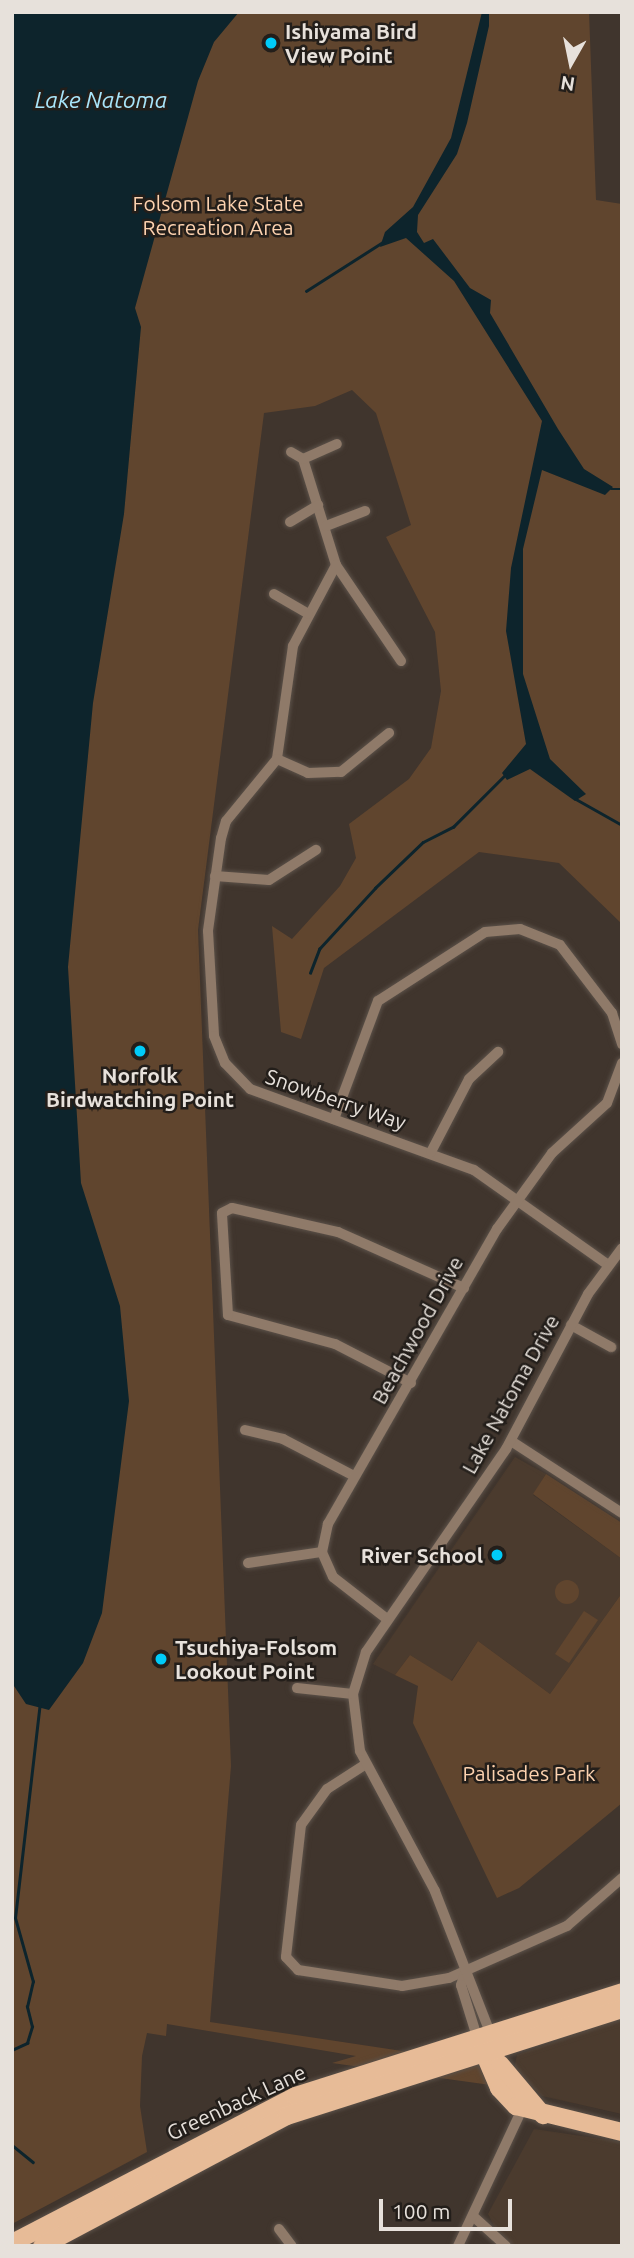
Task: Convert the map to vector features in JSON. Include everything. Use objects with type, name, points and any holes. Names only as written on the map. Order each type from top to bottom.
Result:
[{"type":"main road","points":[[488,2045],[622,1992]]},
{"type":"main road","points":[[488,2045],[622,2009]]},
{"type":"main road","points":[[488,2045],[526,2106]]},
{"type":"main road","name":"Greenback Lane","points":[[43,2246],[287,2116],[400,2079],[488,2045]]},
{"type":"main road","name":"Greenback Lane","points":[[12,2243],[269,2107],[488,2045]]},
{"type":"main road","points":[[400,2079],[471,2070],[526,2106],[622,2132]]},
{"type":"street","points":[[303,460],[337,444]]},
{"type":"street","points":[[291,452],[303,460],[326,526],[336,565],[401,661]]},
{"type":"street","points":[[290,522],[318,505]]},
{"type":"street","points":[[326,526],[365,511]]},
{"type":"street","points":[[336,565],[308,614],[287,667],[277,759],[308,773],[341,772],[389,733]]},
{"type":"street","points":[[274,594],[308,614]]},
{"type":"street","name":"Snowberry Way","points":[[277,759],[226,821],[215,876],[208,931],[214,1036],[225,1063],[270,1100],[431,1152],[519,1197],[608,1265]]},
{"type":"street","points":[[215,876],[269,880],[300,866],[316,850]]},
{"type":"street","points":[[334,1119],[378,1001],[469,938],[494,930],[529,931],[560,946],[612,1013],[622,1044]]},
{"type":"street","points":[[431,1152],[469,1079],[498,1052]]},
{"type":"street","name":"Beachwood Drive","points":[[322,1552],[328,1524],[354,1476],[519,1197],[552,1153],[607,1103],[622,1063]]},
{"type":"street","points":[[411,1383],[335,1344],[225,1312],[222,1213],[232,1208],[338,1231],[464,1288]]},
{"type":"street","name":"Lake Natoma Drive","points":[[488,2045],[461,1985],[465,1973],[435,1891],[366,1764],[354,1731],[352,1694],[360,1665],[387,1619],[511,1441],[571,1325],[608,1265],[622,1248]]},
{"type":"street","points":[[571,1325],[611,1347]]},
{"type":"street","points":[[245,1430],[283,1439],[354,1476]]},
{"type":"street","points":[[511,1441],[621,1510]]},
{"type":"street","points":[[248,1563],[322,1552],[333,1577],[387,1619]]},
{"type":"street","points":[[297,1688],[352,1694]]},
{"type":"street","points":[[366,1764],[327,1789],[300,1825],[287,1962],[298,1970],[402,1986],[465,1973],[567,1926],[622,1878]]},
{"type":"street","points":[[458,2246],[526,2106]]},
{"type":"street","points":[[474,2217],[506,2246]]},
{"type":"street","points":[[279,2229],[292,2246]]},
{"type":"shaded area","points":[[515,1457],[546,1474],[533,1495],[622,1559],[622,1593],[550,1694],[478,1641],[451,1681],[410,1655],[395,1675],[373,1664]]},
{"type":"shaded area","points":[[622,2018],[622,2114],[542,2096],[514,2069],[517,2055]]},
{"type":"shaded area","points":[[534,2129],[622,2142],[622,2246],[510,2246],[500,2237],[488,2214]]},
{"type":"green space","name":"Folsom Lake State Recreation Area","points":[[12,12],[589,12],[596,200],[622,204],[622,924],[559,863],[479,852],[324,968],[301,1039],[281,1032],[272,926],[292,939],[340,886],[356,858],[349,824],[409,779],[431,748],[441,691],[435,632],[386,537],[411,525],[376,413],[352,390],[315,406],[264,413],[198,930],[231,1766],[210,2022],[508,2067],[505,2087],[332,2063],[356,2056],[167,2024],[166,2036],[147,2033],[142,2056],[140,2106],[147,2152],[12,2224]]},
{"type":"green space","points":[[546,1474],[622,1523],[622,1559],[533,1494]]},
{"type":"green space","points":[[567,1580],[578,1587],[579,1592],[572,1603],[567,1604],[556,1597],[555,1592],[562,1581]]},
{"type":"green space","name":"Palisades Park","points":[[622,1593],[622,1803],[519,1888],[497,1898],[413,1723],[418,1686],[395,1675],[410,1655],[452,1681],[478,1641],[550,1694]]},
{"type":"green space","points":[[584,1611],[598,1620],[569,1663],[555,1654]]},
{"type":"water","name":"Lake Natoma","points":[[12,12],[239,12],[214,42],[198,81],[135,308],[141,327],[124,514],[93,703],[68,967],[81,1183],[120,1306],[129,1401],[102,1613],[83,1663],[49,1710],[26,1704],[12,1683]]},
{"type":"water","points":[[482,12],[489,12],[489,26],[467,123],[457,154],[418,215],[417,232],[424,243],[433,239],[470,288],[491,300],[490,313],[584,469],[613,487],[605,495],[542,470],[523,549],[523,674],[550,759],[586,794],[575,801],[530,769],[507,780],[502,773],[526,744],[506,631],[511,568],[542,421],[454,281],[406,238],[380,247],[385,232],[413,207],[451,138]]},
{"type":"waterway","points":[[306,291],[383,242]]},
{"type":"waterway","points":[[611,489],[622,489]]},
{"type":"waterway","points":[[310,973],[319,949],[375,888],[423,842],[453,827],[505,775]]},
{"type":"waterway","points":[[576,799],[622,825]]},
{"type":"waterway","points":[[12,2050],[27,2043],[32,2027],[27,2007],[33,1982],[15,1918],[40,1701]]},
{"type":"waterway","points":[[12,2145],[33,2162]]},
{"type":"place","name":"Ishiyama Bird View Point","points":[[271,43]]},
{"type":"place","name":"Norfolk Birdwatching Point","points":[[140,1051]]},
{"type":"place","name":"River School","points":[[497,1555]]},
{"type":"place","name":"Tsuchiya-Folsom Lookout Point","points":[[161,1659]]}]
